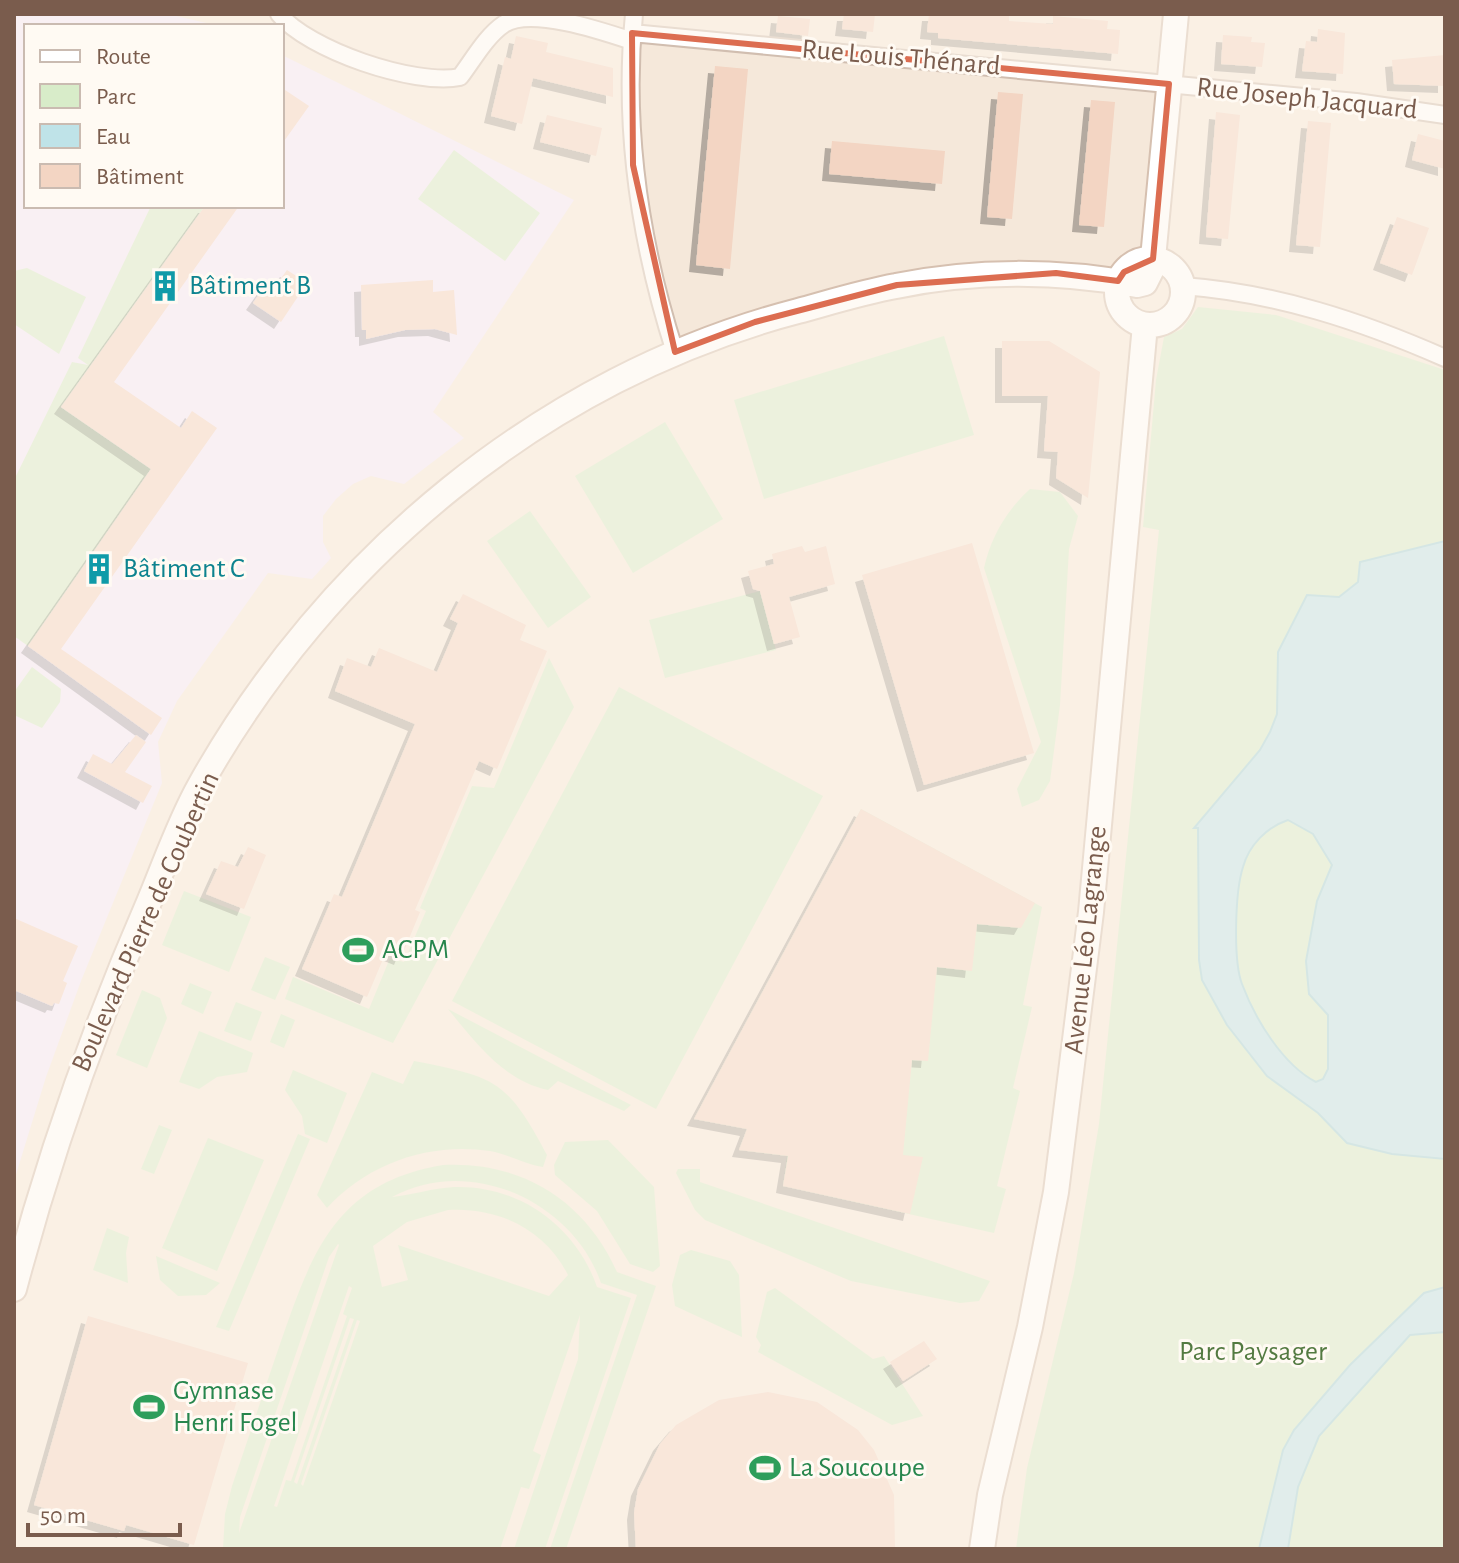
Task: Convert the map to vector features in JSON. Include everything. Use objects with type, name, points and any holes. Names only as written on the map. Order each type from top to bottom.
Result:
[{"type":"street","name":"Rue Louis Thénard","points":[[279,14],[303,36],[330,49],[376,65],[436,78],[460,77],[496,31],[517,19],[553,21],[632,37],[1169,84]]},
{"type":"street","points":[[634,14],[633,165],[644,231],[675,352]]},
{"type":"street","points":[[1153,259],[1176,270],[1183,286],[1181,306],[1166,321],[1145,325],[1125,314],[1117,293],[1118,281],[1145,283],[1153,259],[1176,14]]},
{"type":"street","name":"Rue Joseph Jacquard","points":[[1169,84],[1445,115]]},
{"type":"street","name":"Boulevard Pierre de Coubertin","points":[[14,1289],[33,1215],[85,1056],[197,790],[249,709],[309,630],[391,538],[464,475],[613,381],[675,352],[755,322],[897,285],[1056,273],[1118,281]]},
{"type":"street","points":[[1183,286],[1274,297],[1344,318],[1445,358]]},
{"type":"street","name":"Avenue Léo Lagrange","points":[[982,1549],[1059,1168],[1091,912],[1145,325]]},
{"type":"highlighted area","points":[[632,33],[1169,84],[1153,259],[1124,272],[1118,281],[1056,273],[897,285],[755,322],[675,352],[633,165]]},
{"type":"shaded area","points":[[14,14],[1445,14],[1445,1549],[14,1549]]},
{"type":"shaded area","points":[[14,14],[168,14],[210,24],[24,24],[24,208],[284,208],[284,56],[574,200],[433,412],[464,438],[404,484],[371,476],[353,484],[336,499],[323,516],[323,542],[331,558],[312,579],[268,573],[177,701],[158,742],[162,783],[81,981],[46,1077],[14,1181]]},
{"type":"green space","points":[[454,150],[540,213],[505,261],[418,199]]},
{"type":"green space","points":[[150,208],[204,208],[61,407],[151,469],[28,646],[14,636],[14,480],[72,362],[88,365],[78,358]]},
{"type":"green space","points":[[27,268],[86,297],[59,354],[14,324],[14,271]]},
{"type":"green space","name":"Parc Paysager","points":[[1198,307],[1276,315],[1445,370],[1445,1549],[1016,1549],[1027,1468],[1074,1273],[1099,1124],[1159,530],[1143,527],[1156,380],[1164,337],[1182,329]]},
{"type":"green space","points":[[944,336],[974,435],[764,499],[734,400]]},
{"type":"green space","points":[[665,422],[723,519],[633,573],[575,476]]},
{"type":"green space","points":[[1030,489],[1060,492],[1078,516],[1069,549],[1060,705],[1050,781],[1039,800],[1022,807],[1017,789],[1041,742],[984,568],[1001,525]]},
{"type":"green space","points":[[530,511],[591,597],[548,628],[487,541]]},
{"type":"green space","points":[[760,591],[776,650],[665,678],[649,620]]},
{"type":"green space","points":[[549,658],[574,707],[393,1043],[285,999],[293,977],[369,1009],[390,958],[404,962],[426,911],[420,908],[472,786],[494,788]]},
{"type":"green space","points":[[32,667],[61,689],[60,702],[42,728],[14,715],[14,692]]},
{"type":"green space","points":[[619,687],[823,796],[656,1109],[452,1001]]},
{"type":"green space","points":[[861,809],[1042,907],[1023,1005],[1032,1007],[1013,1088],[1020,1091],[997,1186],[1006,1189],[994,1233],[783,1186],[787,1156],[739,1150],[747,1129],[694,1119]]},
{"type":"green space","points":[[184,891],[251,917],[229,972],[162,945]]},
{"type":"green space","points":[[265,957],[290,967],[275,1000],[251,990]]},
{"type":"green space","points":[[190,983],[212,992],[203,1014],[181,1004]]},
{"type":"green space","points":[[142,990],[160,998],[167,1018],[147,1068],[116,1055]]},
{"type":"green space","points":[[236,1002],[262,1012],[251,1041],[224,1031]]},
{"type":"green space","points":[[448,1009],[631,1105],[624,1111],[558,1081],[548,1090],[518,1078],[492,1059]]},
{"type":"green space","points":[[281,1014],[295,1020],[284,1048],[270,1042]]},
{"type":"green space","points":[[199,1031],[253,1053],[247,1072],[217,1077],[199,1089],[179,1082]]},
{"type":"green space","points":[[414,1061],[464,1072],[496,1086],[521,1111],[533,1130],[547,1155],[543,1167],[490,1151],[467,1149],[423,1153],[401,1159],[361,1179],[327,1208],[317,1195],[372,1072],[403,1084]]},
{"type":"green space","points":[[293,1070],[347,1093],[327,1143],[305,1134],[302,1116],[285,1090]]},
{"type":"green space","points":[[159,1125],[172,1130],[154,1174],[141,1169]]},
{"type":"green space","points":[[298,1134],[310,1139],[229,1331],[216,1327]]},
{"type":"green space","points":[[208,1138],[264,1160],[217,1271],[162,1248]]},
{"type":"green space","points":[[608,1140],[654,1187],[660,1266],[653,1272],[630,1264],[597,1211],[555,1175],[554,1165],[565,1142]]},
{"type":"green space","points":[[443,1165],[472,1165],[524,1178],[568,1205],[587,1224],[617,1272],[656,1286],[566,1549],[550,1549],[637,1295],[601,1283],[587,1254],[568,1229],[543,1209],[515,1194],[485,1184],[454,1181],[422,1185],[392,1197],[454,1187],[501,1193],[542,1213],[560,1228],[575,1245],[597,1287],[631,1298],[545,1549],[514,1549],[578,1359],[580,1315],[533,1451],[541,1455],[529,1489],[521,1487],[500,1549],[223,1549],[225,1514],[232,1486],[291,1314],[316,1254],[332,1228],[352,1206],[376,1188],[406,1174]],"holes":[[[448,1210],[485,1212],[502,1217],[533,1233],[547,1245],[568,1275],[549,1296],[398,1245],[408,1280],[382,1287],[373,1246],[407,1222]],[[338,1244],[239,1533],[240,1517],[329,1257]],[[349,1286],[352,1288],[343,1314],[347,1316],[291,1481],[286,1480],[277,1507],[274,1506]],[[350,1318],[354,1319],[297,1484],[294,1482]],[[357,1320],[360,1321],[303,1486],[301,1484]]]},
{"type":"green space","points":[[678,1169],[700,1169],[700,1182],[990,1281],[979,1301],[960,1303],[851,1281],[705,1220],[695,1210],[676,1173]]},
{"type":"green space","points":[[107,1228],[129,1237],[126,1253],[128,1283],[93,1270]]},
{"type":"green space","points":[[691,1250],[730,1261],[739,1275],[742,1337],[675,1306],[672,1285],[680,1255]]},
{"type":"green space","points":[[156,1256],[220,1283],[206,1295],[178,1296],[160,1280]]},
{"type":"green space","points":[[775,1288],[873,1359],[884,1356],[923,1416],[892,1425],[758,1352],[761,1345],[756,1337],[767,1292]]},
{"type":"water","points":[[1445,541],[1445,1159],[1392,1154],[1347,1143],[1318,1113],[1267,1076],[1227,1025],[1202,980],[1199,960],[1198,828],[1194,828],[1260,750],[1270,732],[1277,714],[1278,652],[1307,595],[1339,597],[1358,582],[1360,562]],"holes":[[[1288,820],[1313,834],[1332,865],[1317,901],[1306,961],[1309,994],[1328,1015],[1328,1069],[1323,1079],[1316,1082],[1292,1064],[1262,1026],[1242,984],[1236,943],[1240,878],[1254,844],[1273,827]]]},
{"type":"water","points":[[1445,1287],[1445,1332],[1410,1335],[1319,1436],[1298,1487],[1288,1549],[1259,1549],[1283,1450],[1294,1430],[1350,1365],[1424,1293]]},
{"type":"building","points":[[844,14],[875,14],[873,32],[842,29]]},
{"type":"building","points":[[929,14],[1009,14],[1009,21],[1053,24],[1053,16],[1108,21],[1107,29],[1120,30],[1118,54],[938,38],[938,33],[927,32]]},
{"type":"building","points":[[778,16],[810,19],[808,36],[776,32]]},
{"type":"building","points":[[1318,29],[1345,33],[1343,74],[1302,71],[1306,41],[1317,42]]},
{"type":"building","points":[[1223,35],[1252,37],[1251,42],[1265,43],[1262,67],[1221,64]]},
{"type":"building","points":[[516,36],[548,43],[546,52],[613,68],[613,97],[533,78],[522,124],[491,116],[505,57],[511,59]]},
{"type":"building","points":[[1445,55],[1445,86],[1394,84],[1392,60]]},
{"type":"building","points":[[715,66],[748,69],[730,269],[696,265]]},
{"type":"building","points":[[284,89],[309,106],[284,141]]},
{"type":"building","points":[[998,92],[1023,94],[1012,219],[987,217]]},
{"type":"building","points":[[1091,100],[1115,102],[1104,227],[1079,225]]},
{"type":"building","points":[[1216,112],[1240,115],[1228,239],[1206,237]]},
{"type":"building","points":[[547,115],[602,128],[596,156],[540,142]]},
{"type":"building","points":[[1308,121],[1331,123],[1320,247],[1296,245]]},
{"type":"building","points":[[1418,134],[1445,141],[1445,169],[1412,160]]},
{"type":"building","points":[[832,141],[945,151],[942,184],[829,174]]},
{"type":"building","points":[[204,208],[238,208],[114,382],[181,428],[192,411],[217,428],[61,649],[162,718],[151,735],[28,646],[151,469],[61,407]]},
{"type":"building","points":[[1397,217],[1429,228],[1412,275],[1380,263]]},
{"type":"building","points":[[287,270],[307,283],[281,322],[253,303],[270,279],[277,284]]},
{"type":"building","points":[[433,280],[433,292],[454,290],[457,335],[435,329],[405,330],[366,339],[366,330],[362,330],[361,285]]},
{"type":"building","points":[[1002,341],[1049,341],[1100,372],[1088,498],[1056,478],[1058,452],[1044,451],[1048,396],[1002,396]]},
{"type":"building","points":[[972,543],[1034,753],[924,785],[862,575]]},
{"type":"building","points":[[802,546],[805,552],[826,546],[835,584],[789,597],[800,637],[774,644],[760,591],[753,589],[748,571],[774,564],[772,554]]},
{"type":"building","points":[[463,594],[526,625],[520,640],[547,651],[497,769],[479,761],[415,910],[420,912],[401,958],[386,952],[367,997],[302,969],[334,894],[342,897],[415,724],[335,691],[347,658],[371,667],[379,648],[437,672],[458,623],[450,619]]},
{"type":"building","points":[[136,735],[146,742],[125,772],[152,786],[143,803],[84,771],[93,754],[112,764]]},
{"type":"building","points":[[861,809],[1035,903],[1021,928],[977,924],[972,971],[937,967],[928,1061],[912,1060],[903,1155],[923,1157],[910,1214],[783,1186],[788,1156],[739,1150],[747,1129],[694,1119]]},
{"type":"building","points":[[248,847],[266,855],[244,909],[206,894],[221,861],[238,867]]},
{"type":"building","points":[[14,918],[78,946],[63,981],[67,983],[59,1004],[52,1006],[14,990]]},
{"type":"building","name":"Gymnase Henri Fogel","points":[[88,1316],[248,1363],[194,1545],[126,1525],[124,1531],[34,1505]]},
{"type":"building","points":[[924,1341],[937,1359],[903,1381],[890,1362]]},
{"type":"building","name":"La Soucoupe","points":[[768,1392],[817,1402],[858,1430],[874,1450],[894,1495],[895,1549],[636,1549],[634,1513],[638,1489],[660,1444],[676,1425],[719,1400]]},
{"type":"place","name":"Bâtiment B","points":[[165,286]]},
{"type":"place","name":"Bâtiment C","points":[[99,569]]},
{"type":"place","name":"ACPM","points":[[358,950]]},
{"type":"place","name":"Gymnase Henri Fogel","points":[[149,1407]]},
{"type":"place","name":"La Soucoupe","points":[[765,1468]]}]
